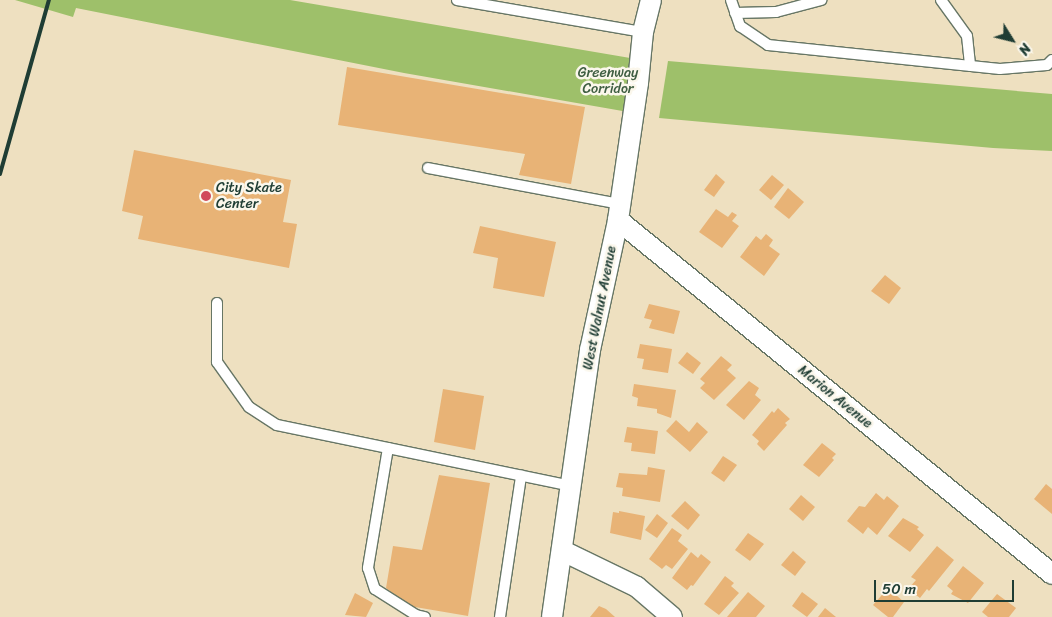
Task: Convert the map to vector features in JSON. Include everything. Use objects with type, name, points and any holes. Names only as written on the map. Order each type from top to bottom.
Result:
[{"type":"street","name":"West Walnut Avenue","points":[[552,617],[563,551],[590,350],[619,212],[638,82],[643,32],[650,0]]},
{"type":"street","name":"Marion Avenue","points":[[619,212],[1051,571]]},
{"type":"street","points":[[563,551],[637,587],[672,617]]},
{"type":"lane","points":[[457,0],[643,32]]},
{"type":"lane","points":[[731,0],[740,26],[768,45],[1000,69],[1047,65],[1052,60]]},
{"type":"lane","points":[[735,13],[776,12],[820,0]]},
{"type":"lane","points":[[942,0],[967,36],[970,66]]},
{"type":"lane","points":[[428,168],[619,212]]},
{"type":"lane","points":[[217,303],[217,362],[249,406],[277,425],[571,486]]},
{"type":"lane","points":[[388,448],[368,568],[375,589],[416,615],[425,617]]},
{"type":"lane","points":[[500,617],[521,476]]},
{"type":"green space","name":"Greenway Corridor","points":[[15,0],[290,0],[642,60],[634,113],[404,73],[76,8],[73,17]]},
{"type":"green space","name":"Greenway Corridor","points":[[668,61],[1052,94],[1052,151],[993,148],[659,118]]},
{"type":"building","points":[[347,67],[585,107],[571,184],[519,175],[525,154],[338,125]]},
{"type":"building","name":"City Skate Center","points":[[134,150],[291,180],[283,222],[297,224],[289,268],[138,239],[143,216],[122,211]]},
{"type":"building","points":[[716,174],[725,182],[714,197],[704,190]]},
{"type":"building","points":[[772,175],[784,185],[771,200],[759,190]]},
{"type":"building","points":[[788,188],[804,202],[789,219],[774,207]]},
{"type":"building","points":[[716,209],[728,217],[732,212],[737,215],[732,221],[739,226],[722,248],[699,232]]},
{"type":"building","points":[[480,226],[556,242],[544,297],[493,288],[498,258],[473,253]]},
{"type":"building","points":[[766,234],[773,240],[769,246],[780,254],[764,276],[740,257],[756,236],[761,240]]},
{"type":"building","points":[[885,275],[901,288],[889,304],[871,291]]},
{"type":"building","points":[[649,304],[680,311],[674,334],[649,328],[652,320],[644,318]]},
{"type":"building","points":[[640,344],[672,349],[668,373],[642,369],[644,359],[637,358]]},
{"type":"building","points":[[687,352],[701,363],[693,374],[678,363]]},
{"type":"building","points":[[721,356],[732,365],[727,370],[736,378],[714,400],[700,388],[705,383],[700,379]]},
{"type":"building","points":[[749,381],[759,388],[755,395],[761,400],[744,420],[726,405]]},
{"type":"building","points":[[634,384],[676,390],[671,418],[657,413],[657,409],[637,406],[638,398],[632,396]]},
{"type":"building","points":[[443,389],[484,396],[475,450],[434,442]]},
{"type":"building","points":[[778,408],[790,419],[764,451],[757,444],[759,441],[752,435],[772,411],[774,413]]},
{"type":"building","points":[[676,420],[689,432],[697,422],[708,432],[690,452],[666,431]]},
{"type":"building","points":[[627,427],[658,431],[655,454],[631,451],[632,443],[624,442]]},
{"type":"building","points":[[822,443],[836,454],[832,458],[834,460],[819,477],[803,465]]},
{"type":"building","points":[[723,456],[737,465],[724,482],[711,473]]},
{"type":"building","points":[[648,467],[665,470],[660,502],[622,496],[623,488],[616,487],[619,473],[647,475]]},
{"type":"building","points":[[439,475],[490,483],[468,616],[409,606],[386,588],[393,546],[422,550]]},
{"type":"building","points":[[1046,484],[1052,489],[1052,514],[1034,499]]},
{"type":"building","points":[[876,493],[884,500],[887,496],[899,506],[877,535],[868,527],[863,534],[847,521],[859,506],[865,507]]},
{"type":"building","points":[[801,495],[815,507],[803,521],[789,509]]},
{"type":"building","points":[[685,501],[700,515],[688,530],[671,516]]},
{"type":"building","points":[[619,511],[645,516],[641,540],[610,533],[613,512],[619,513]]},
{"type":"building","points":[[657,514],[668,523],[657,538],[645,530]]},
{"type":"building","points":[[903,518],[919,527],[917,529],[924,535],[910,552],[888,536]]},
{"type":"building","points":[[672,528],[682,535],[678,541],[688,549],[672,569],[666,565],[662,569],[649,559]]},
{"type":"building","points":[[748,533],[764,544],[750,561],[735,550]]},
{"type":"building","points":[[937,546],[954,560],[929,591],[927,589],[920,598],[908,589],[916,580],[911,577]]},
{"type":"building","points":[[793,551],[806,562],[795,576],[781,565]]},
{"type":"building","points":[[691,552],[698,558],[701,554],[711,562],[693,586],[691,585],[687,590],[672,578]]},
{"type":"building","points":[[963,566],[984,583],[968,603],[951,594],[953,591],[947,586]]},
{"type":"building","points":[[725,576],[734,583],[731,586],[739,593],[719,615],[704,604]]},
{"type":"building","points":[[888,588],[904,602],[893,617],[888,617],[873,605]]},
{"type":"building","points":[[748,592],[765,606],[756,617],[727,617]]},
{"type":"building","points":[[802,592],[818,604],[807,617],[792,606]]},
{"type":"building","points":[[355,593],[373,603],[366,617],[345,615]]},
{"type":"building","points":[[997,594],[1016,608],[1009,617],[988,617],[982,612]]},
{"type":"building","points":[[599,606],[606,609],[615,617],[590,617]]},
{"type":"building","points":[[825,608],[836,617],[818,617]]},
{"type":"railway","points":[[0,174],[49,0]]},
{"type":"place","name":"City Skate Center","points":[[206,196]]}]
